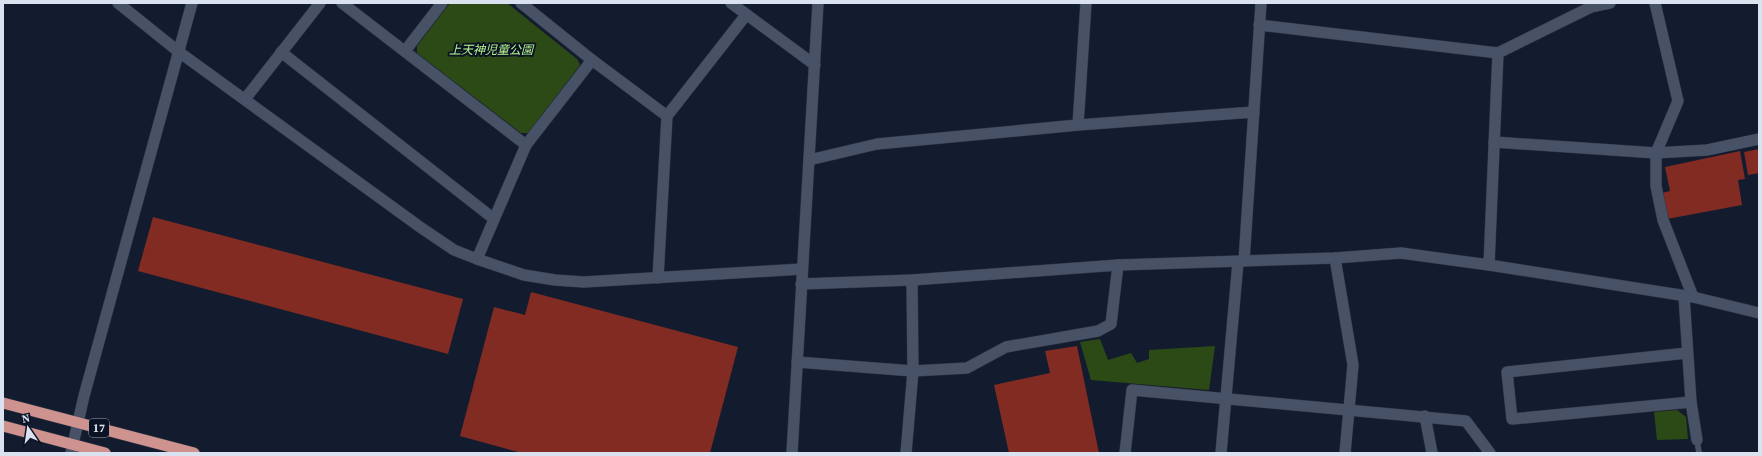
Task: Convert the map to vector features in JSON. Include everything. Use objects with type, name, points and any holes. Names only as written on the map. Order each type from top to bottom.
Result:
[{"type":"highway","name":"17","points":[[3,402],[194,453]]},
{"type":"highway","name":"17","points":[[3,426],[72,449],[105,453]]},
{"type":"street","points":[[118,3],[179,52],[420,227],[454,250],[477,259],[524,275],[555,280],[584,282],[802,269]]},
{"type":"street","points":[[72,449],[84,396],[192,3]]},
{"type":"street","points":[[245,99],[320,3]]},
{"type":"street","points":[[342,3],[526,145]]},
{"type":"street","points":[[405,51],[442,3]]},
{"type":"street","points":[[521,3],[592,60],[667,116]]},
{"type":"street","points":[[731,3],[815,65]]},
{"type":"street","points":[[792,453],[818,3]]},
{"type":"street","points":[[1078,125],[1086,3]]},
{"type":"street","points":[[1221,453],[1225,398],[1241,261],[1254,112],[1260,3]]},
{"type":"street","points":[[1259,25],[1498,53],[1591,7],[1610,3]]},
{"type":"street","points":[[1655,3],[1678,101],[1656,153],[1656,186],[1663,220],[1689,297],[1687,353],[1691,402],[1697,440]]},
{"type":"street","points":[[658,278],[667,116],[746,15]]},
{"type":"street","points":[[281,52],[494,218]]},
{"type":"street","points":[[1488,265],[1498,53]]},
{"type":"street","points":[[477,259],[526,145],[592,60]]},
{"type":"street","points":[[809,160],[878,144],[1078,125],[1254,112]]},
{"type":"street","points":[[1494,142],[1656,153],[1707,150],[1759,139]]},
{"type":"street","points":[[801,284],[912,280],[1118,266],[1335,258],[1401,253],[1488,265],[1689,297],[1759,313]]},
{"type":"street","points":[[1335,258],[1353,365],[1345,453]]},
{"type":"street","points":[[797,362],[914,371],[967,368],[1006,346],[1098,331],[1111,324],[1118,266]]},
{"type":"street","points":[[906,453],[914,371],[912,280]]},
{"type":"street","points":[[1687,353],[1506,372],[1512,419],[1691,402]]},
{"type":"street","points":[[1125,453],[1132,390],[1466,421],[1490,453]]},
{"type":"street","points":[[1425,416],[1432,453]]},
{"type":"lane","points":[[1697,440],[1700,453]]},
{"type":"green space","name":"上天神児童公園","points":[[450,3],[507,3],[577,59],[580,65],[528,133],[521,133],[417,53],[417,46]]},
{"type":"green space","points":[[1100,339],[1108,360],[1131,353],[1137,363],[1149,359],[1149,350],[1215,346],[1209,390],[1091,380],[1080,342]]},
{"type":"green space","points":[[1677,410],[1686,417],[1688,439],[1657,440],[1654,412]]},
{"type":"building","points":[[1759,149],[1759,173],[1748,175],[1744,152]]},
{"type":"building","points":[[1740,151],[1745,179],[1738,180],[1742,205],[1667,219],[1662,193],[1670,191],[1665,167]]},
{"type":"building","points":[[153,217],[463,299],[448,354],[138,271]]},
{"type":"building","points":[[531,292],[738,347],[710,453],[522,453],[460,436],[494,307],[525,315]]},
{"type":"building","points":[[1077,346],[1099,453],[1009,453],[994,385],[1050,373],[1045,351]]}]
